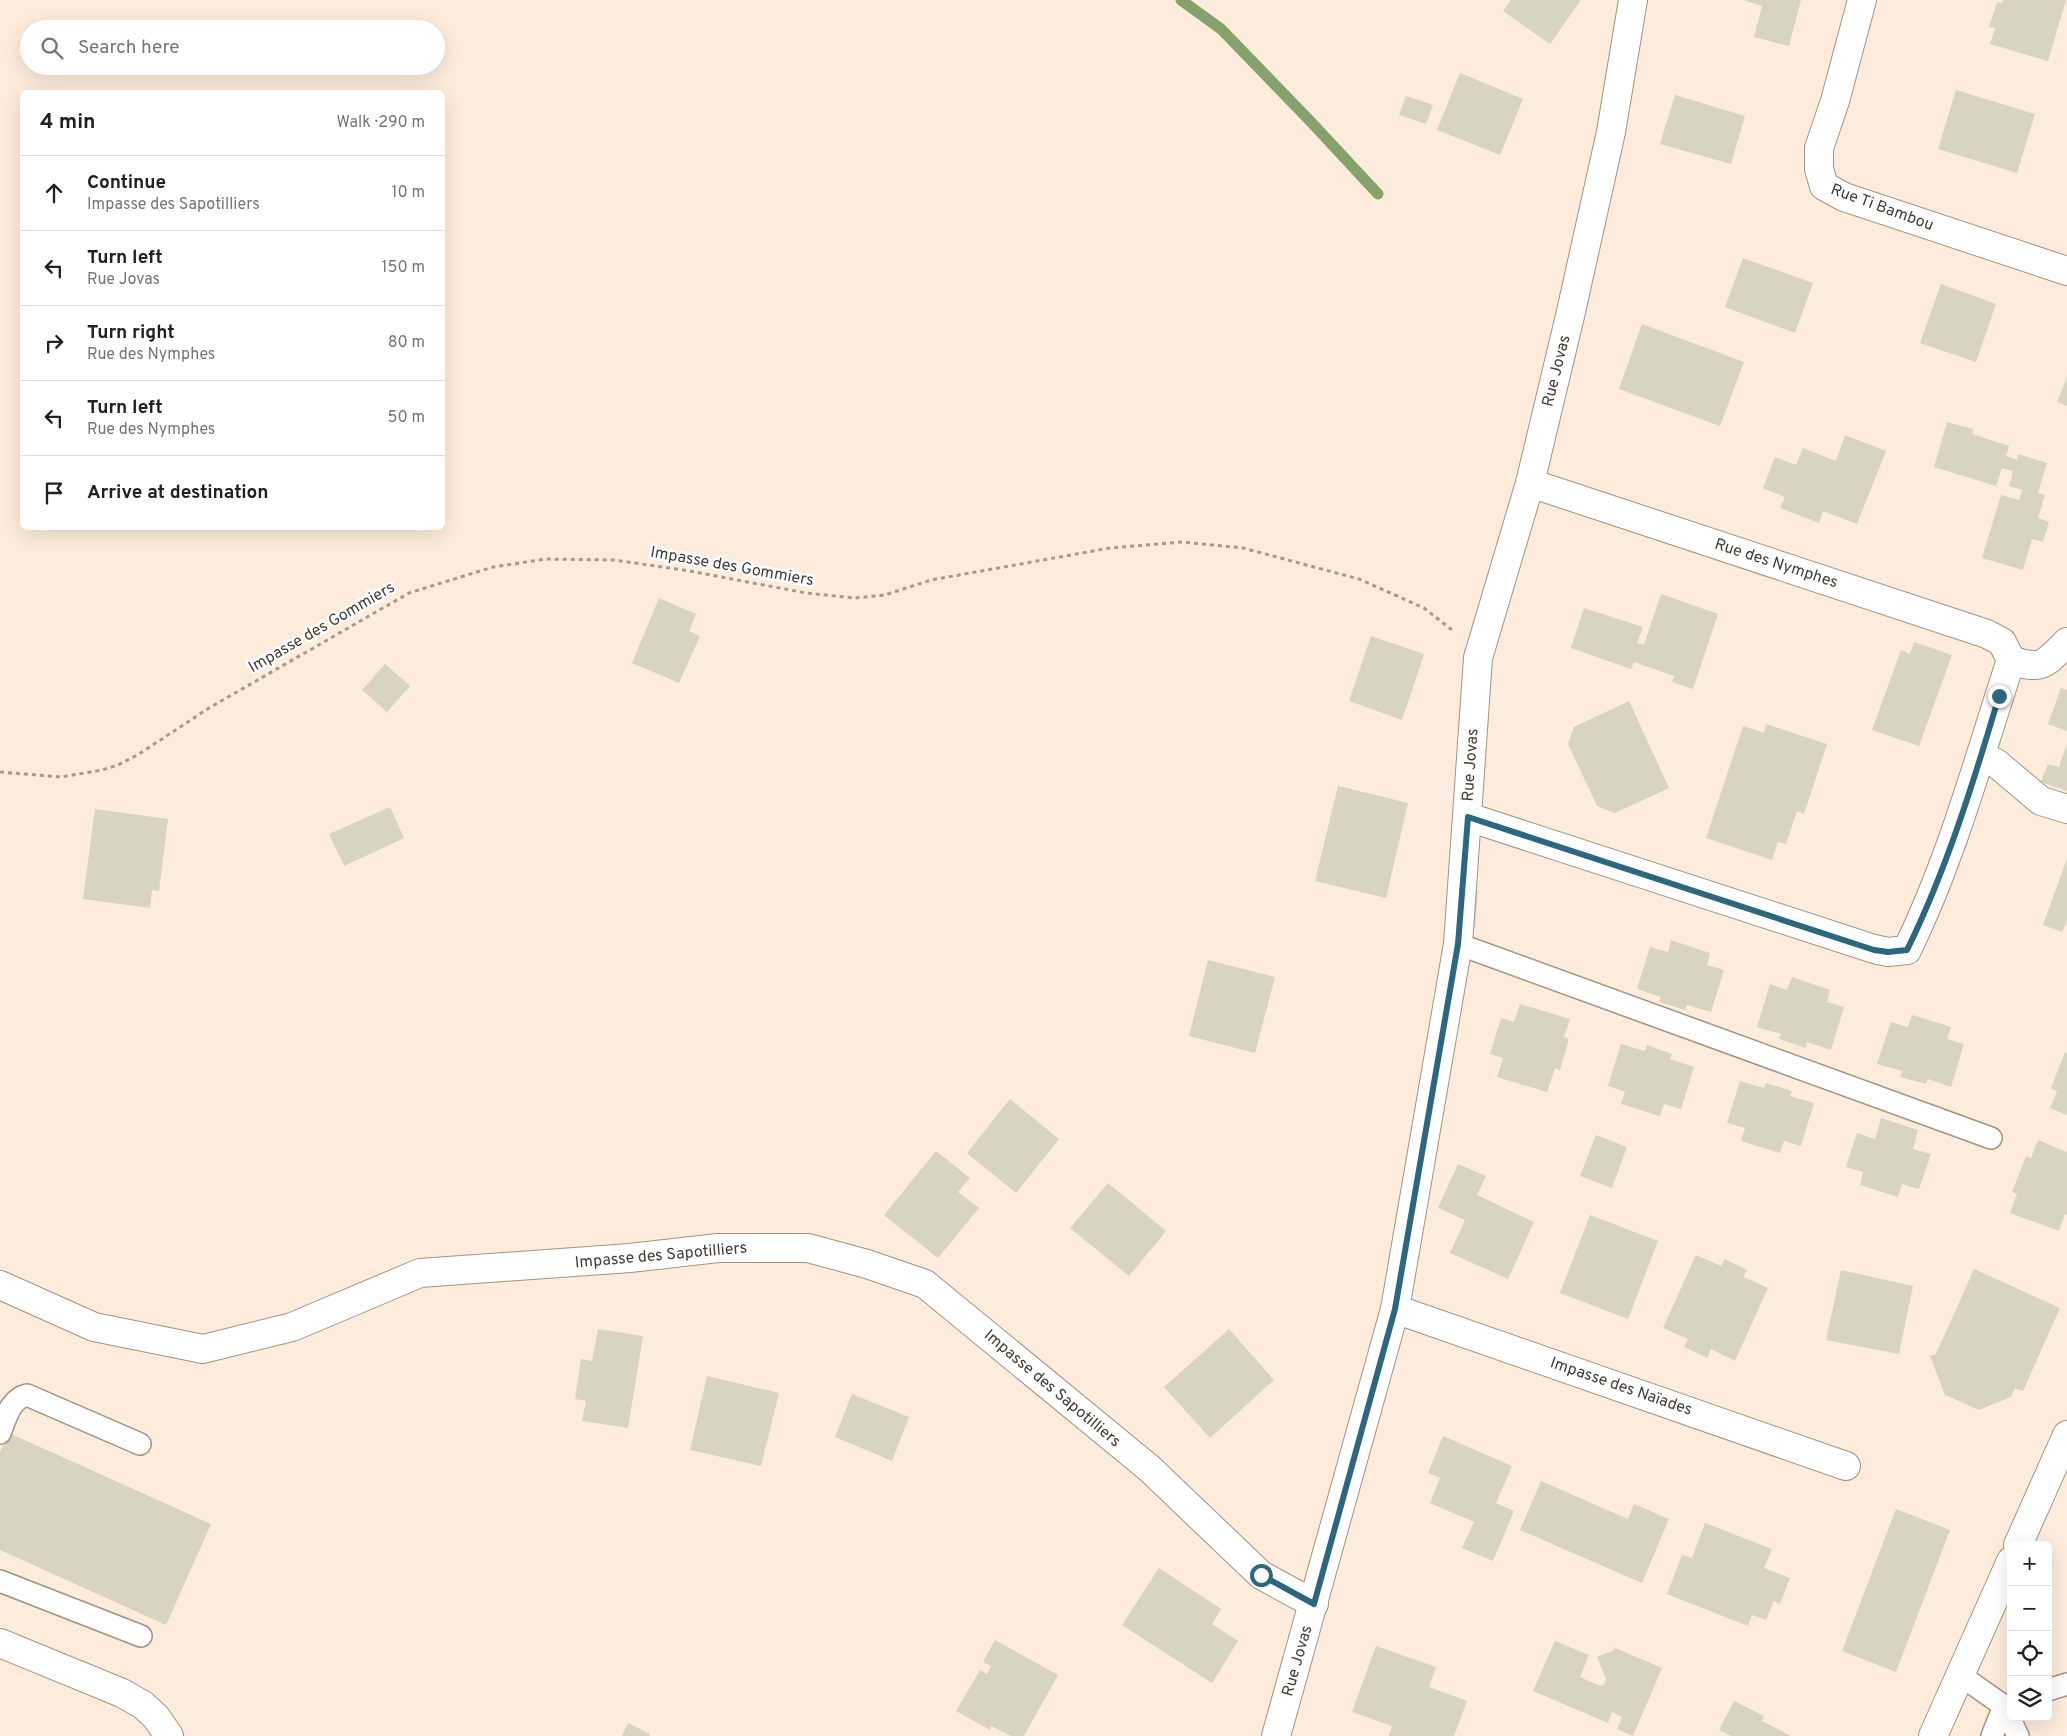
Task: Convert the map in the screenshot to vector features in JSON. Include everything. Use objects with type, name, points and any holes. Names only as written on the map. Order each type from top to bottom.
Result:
[{"type":"street","name":"Rue Jovas","points":[[1276,1736],[1395,1309],[1458,944],[1478,658],[1530,483],[1570,316],[1610,132],[1632,0]]},
{"type":"street","name":"Rue Ti Bambou","points":[[1862,0],[1835,101],[1820,148],[1818,169],[1824,186],[1844,197],[2067,271]]},
{"type":"street","name":"Rue des Nymphes","points":[[1530,483],[1987,634],[2002,642],[2011,660]]},
{"type":"street","points":[[1468,817],[1874,950],[1888,952],[1907,950],[1926,910],[1981,756],[2011,660],[2029,666],[2042,664],[2050,660],[2067,642]]},
{"type":"street","points":[[1981,756],[1996,763],[2041,800],[2067,809]]},
{"type":"street","name":"Impasse des Sapotilliers","points":[[0,1285],[94,1327],[203,1349],[292,1327],[420,1273],[630,1258],[718,1248],[808,1248],[867,1264],[925,1284],[1149,1468],[1261,1575],[1314,1604]]},
{"type":"street","name":"Impasse des Naïades","points":[[1395,1309],[1846,1466]]},
{"type":"street","points":[[2020,1541],[2067,1435]]},
{"type":"street","points":[[1933,1736],[2007,1570]]},
{"type":"street","points":[[0,1643],[122,1693],[143,1705],[156,1718],[169,1736]]},
{"type":"lane","points":[[1458,944],[1991,1138]]},
{"type":"lane","points":[[0,1432],[13,1402],[20,1396],[27,1395],[140,1444]]},
{"type":"lane","points":[[0,1581],[141,1636]]},
{"type":"lane","points":[[1960,1675],[2007,1704]]},
{"type":"lane","points":[[2052,1689],[2067,1684]]},
{"type":"lane","points":[[1992,1736],[2007,1707]]},
{"type":"lane","points":[[2013,1721],[2018,1736]]},
{"type":"path","name":"Impasse des Gommiers","points":[[0,772],[61,778],[118,765],[139,754],[209,708],[409,593],[493,567],[546,559],[614,560],[690,571],[806,593],[855,598],[885,595],[931,580],[1110,548],[1182,542],[1243,548],[1359,579],[1424,608],[1464,639],[1478,658]]},
{"type":"building","points":[[1511,0],[1581,0],[1550,44],[1503,11]]},
{"type":"building","points":[[1743,0],[1801,0],[1789,46],[1754,37],[1762,6]]},
{"type":"building","points":[[2003,0],[2066,0],[2048,61],[1990,44],[1995,28],[1989,27],[1997,2],[2002,3]]},
{"type":"building","points":[[1460,73],[1523,99],[1500,155],[1437,130]]},
{"type":"building","points":[[1956,90],[2035,114],[2017,173],[1938,149]]},
{"type":"building","points":[[1675,95],[1745,116],[1731,164],[1660,144]]},
{"type":"building","points":[[1406,96],[1433,105],[1426,124],[1399,115]]},
{"type":"building","points":[[1743,258],[1813,283],[1795,333],[1725,307]]},
{"type":"building","points":[[1941,284],[1996,304],[1976,362],[1920,343]]},
{"type":"building","points":[[1642,324],[1744,362],[1720,426],[1619,389]]},
{"type":"building","points":[[2067,377],[2067,406],[2057,402]]},
{"type":"building","points":[[1947,422],[1973,429],[1972,434],[2009,446],[2006,456],[2017,460],[2018,454],[2047,463],[2038,493],[2045,495],[2038,518],[2049,522],[2043,542],[2032,539],[2023,570],[1982,558],[2001,495],[2019,500],[2022,490],[2009,486],[2013,471],[2002,468],[1996,486],[1934,467]]},
{"type":"building","points":[[1845,435],[1886,451],[1857,524],[1823,511],[1819,523],[1780,508],[1785,497],[1763,488],[1775,457],[1796,465],[1803,448],[1836,461]]},
{"type":"building","points":[[1661,594],[1718,614],[1693,689],[1672,682],[1674,676],[1634,662],[1631,669],[1571,648],[1584,608],[1643,627],[1637,643],[1644,645]]},
{"type":"building","points":[[659,598],[696,614],[689,631],[700,636],[679,683],[632,663]]},
{"type":"building","points":[[1371,636],[1424,654],[1402,720],[1349,701]]},
{"type":"building","points":[[1914,642],[1952,655],[1919,746],[1872,730],[1901,650],[1910,654]]},
{"type":"building","points":[[385,664],[410,686],[387,712],[362,690]]},
{"type":"building","points":[[2061,688],[2067,690],[2067,731],[2048,724]]},
{"type":"building","points":[[1629,701],[1669,788],[1615,813],[1597,806],[1568,744],[1574,727]]},
{"type":"building","points":[[1766,724],[1827,744],[1804,814],[1797,811],[1786,844],[1778,842],[1772,860],[1706,838],[1743,726],[1764,733]]},
{"type":"building","points":[[2067,743],[2067,791],[2041,782],[2048,764],[2059,767]]},
{"type":"building","points":[[1338,786],[1408,803],[1386,898],[1315,881]]},
{"type":"building","points":[[390,807],[404,838],[344,866],[329,834]]},
{"type":"building","points":[[95,809],[168,819],[159,891],[152,890],[150,908],[83,899]]},
{"type":"building","points":[[2067,859],[2067,920],[2062,932],[2043,925]]},
{"type":"building","points":[[1471,889],[1478,890],[1475,928],[1468,928]]},
{"type":"building","points":[[1671,940],[1710,953],[1707,965],[1724,970],[1711,1012],[1687,1005],[1685,1010],[1659,1002],[1661,997],[1637,989],[1650,947],[1668,952]]},
{"type":"building","points":[[1208,960],[1275,977],[1255,1053],[1189,1036]]},
{"type":"building","points":[[1792,977],[1830,990],[1827,1002],[1844,1007],[1831,1050],[1807,1042],[1806,1048],[1779,1039],[1781,1034],[1757,1027],[1770,984],[1787,990]]},
{"type":"building","points":[[1520,1004],[1570,1019],[1564,1037],[1569,1039],[1560,1070],[1555,1068],[1547,1092],[1497,1077],[1503,1058],[1490,1054],[1501,1018],[1514,1022]]},
{"type":"building","points":[[1912,1015],[1951,1027],[1947,1039],[1964,1044],[1951,1087],[1928,1079],[1926,1084],[1900,1077],[1902,1071],[1877,1064],[1891,1022],[1908,1027]]},
{"type":"building","points":[[1621,1044],[1645,1051],[1647,1045],[1672,1054],[1670,1059],[1694,1067],[1681,1109],[1664,1104],[1660,1116],[1621,1104],[1625,1092],[1608,1086]]},
{"type":"building","points":[[2065,1052],[2067,1053],[2067,1115],[2050,1108],[2057,1091],[2051,1088]]},
{"type":"building","points":[[1740,1081],[1764,1088],[1766,1083],[1792,1091],[1790,1096],[1814,1103],[1801,1146],[1784,1141],[1780,1153],[1741,1141],[1745,1128],[1727,1123]]},
{"type":"building","points":[[1010,1099],[1059,1139],[1016,1193],[967,1153]]},
{"type":"building","points":[[1881,1118],[1918,1130],[1913,1149],[1931,1154],[1919,1189],[1902,1184],[1898,1197],[1860,1185],[1863,1172],[1846,1167],[1857,1133],[1875,1139]]},
{"type":"building","points":[[1596,1135],[1627,1147],[1612,1188],[1580,1176]]},
{"type":"building","points":[[2038,1140],[2067,1152],[2067,1215],[2065,1214],[2059,1231],[2010,1213],[2017,1194],[2012,1192],[2026,1156],[2031,1158]]},
{"type":"building","points":[[936,1151],[970,1178],[958,1192],[979,1208],[938,1258],[884,1215]]},
{"type":"building","points":[[1458,1164],[1486,1176],[1477,1195],[1534,1222],[1508,1279],[1450,1253],[1465,1220],[1438,1208]]},
{"type":"building","points":[[1108,1183],[1166,1231],[1129,1276],[1070,1228]]},
{"type":"building","points":[[1590,1215],[1658,1241],[1628,1319],[1560,1293]]},
{"type":"building","points":[[1696,1255],[1721,1266],[1725,1259],[1747,1270],[1743,1277],[1768,1288],[1735,1361],[1711,1349],[1707,1358],[1684,1347],[1688,1339],[1663,1328]]},
{"type":"building","points":[[1974,1269],[2060,1308],[2023,1391],[2015,1388],[2011,1397],[1979,1410],[1945,1395],[1930,1356],[1936,1354]]},
{"type":"building","points":[[1841,1270],[1913,1286],[1899,1354],[1826,1340]]},
{"type":"building","points":[[598,1329],[643,1336],[628,1428],[582,1421],[586,1401],[575,1399],[581,1359],[592,1361]]},
{"type":"building","points":[[1229,1329],[1274,1380],[1210,1438],[1164,1387]]},
{"type":"building","points":[[707,1376],[779,1393],[761,1466],[690,1450]]},
{"type":"building","points":[[852,1394],[909,1417],[892,1461],[835,1437]]},
{"type":"building","points":[[9,1433],[211,1524],[166,1625],[0,1550],[0,1452]]},
{"type":"building","points":[[1443,1436],[1512,1466],[1496,1503],[1514,1511],[1493,1561],[1462,1548],[1474,1522],[1430,1503],[1440,1478],[1428,1473]]},
{"type":"building","points":[[1541,1481],[1628,1519],[1634,1504],[1669,1519],[1642,1583],[1520,1530]]},
{"type":"building","points":[[1896,1509],[1950,1530],[1896,1672],[1842,1651]]},
{"type":"building","points":[[1705,1523],[1772,1549],[1764,1568],[1790,1578],[1780,1604],[1774,1601],[1766,1620],[1752,1615],[1748,1626],[1667,1594],[1682,1555],[1692,1558]]},
{"type":"building","points":[[1159,1568],[1221,1609],[1212,1624],[1238,1641],[1212,1683],[1122,1625]]},
{"type":"building","points":[[995,1640],[1058,1675],[1024,1736],[1011,1736],[991,1726],[990,1730],[956,1711],[980,1670],[987,1674],[991,1666],[983,1662]]},
{"type":"building","points":[[1555,1641],[1589,1655],[1580,1677],[1600,1686],[1604,1685],[1606,1679],[1597,1657],[1615,1650],[1613,1647],[1662,1668],[1633,1736],[1617,1729],[1622,1717],[1612,1712],[1608,1723],[1533,1691]]},
{"type":"building","points":[[1376,1646],[1436,1667],[1429,1687],[1467,1701],[1454,1736],[1389,1736],[1392,1726],[1352,1712]]},
{"type":"building","points":[[1734,1701],[1764,1716],[1762,1721],[1791,1736],[1731,1736],[1719,1730]]},
{"type":"building","points":[[628,1723],[650,1734],[649,1736],[622,1736]]},
{"type":"waterway","points":[[1181,0],[1221,29],[1378,194]]},
{"type":"route","points":[[1261,1575],[1314,1604],[1395,1309],[1458,944],[1468,817],[1874,950],[1888,952],[1907,950],[1926,910],[1981,756],[1999,696]]}]
